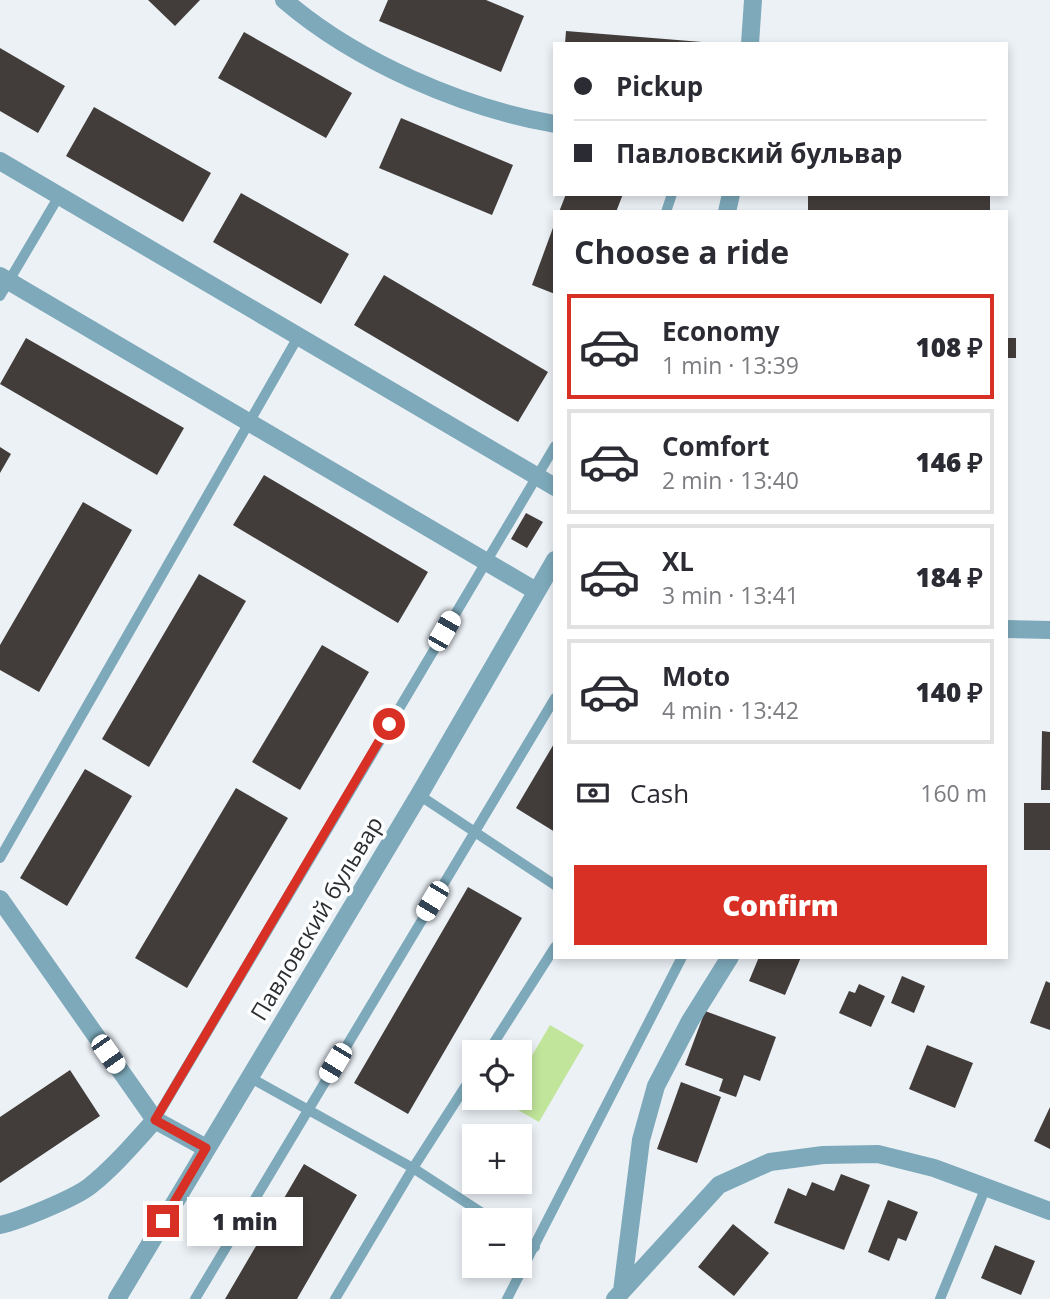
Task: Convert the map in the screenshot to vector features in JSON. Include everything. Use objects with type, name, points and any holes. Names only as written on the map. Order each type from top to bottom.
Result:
[{"type":"street","points":[[284,0],[312,24],[399,74],[482,105],[553,123]]},
{"type":"street","points":[[750,42],[753,0]]},
{"type":"street","points":[[0,161],[553,486]]},
{"type":"street","points":[[3,284],[249,423],[536,591]]},
{"type":"street","name":"Павловский бульвар","points":[[117,1299],[419,795],[553,563]]},
{"type":"street","points":[[1008,629],[1050,630]]},
{"type":"street","points":[[0,899],[155,1120],[206,1148]]},
{"type":"street","points":[[619,1295],[641,1140],[656,1086],[690,1021],[729,959]]},
{"type":"street","points":[[0,1225],[14,1222],[88,1188],[123,1156],[155,1120]]},
{"type":"street","points":[[619,1295],[719,1185],[770,1162],[823,1154],[878,1154],[934,1168],[1050,1211]]},
{"type":"lane","points":[[3,284],[60,196]]},
{"type":"lane","points":[[0,858],[298,337]]},
{"type":"lane","points":[[155,1120],[553,450]]},
{"type":"lane","points":[[195,1299],[553,701]]},
{"type":"lane","points":[[419,795],[553,884]]},
{"type":"lane","points":[[496,1040],[553,950]]},
{"type":"lane","points":[[507,1299],[678,959]]},
{"type":"lane","points":[[249,1077],[413,1168],[475,1208]]},
{"type":"lane","points":[[335,1299],[462,1092]]},
{"type":"lane","points":[[940,1299],[986,1187]]},
{"type":"green space","points":[[550,1025],[584,1045],[539,1122],[518,1110],[532,1110],[532,1056]]},
{"type":"building","points":[[148,0],[200,0],[175,26]]},
{"type":"building","points":[[388,0],[486,0],[524,16],[501,72],[379,21]]},
{"type":"building","points":[[566,31],[702,42],[565,42]]},
{"type":"building","points":[[244,32],[352,93],[326,138],[218,78]]},
{"type":"building","points":[[0,48],[65,86],[38,133],[0,111]]},
{"type":"building","points":[[94,107],[211,173],[183,222],[66,156]]},
{"type":"building","points":[[401,118],[513,165],[492,215],[379,168]]},
{"type":"building","points":[[241,193],[349,254],[321,304],[213,242]]},
{"type":"building","points":[[565,196],[622,196],[617,210],[560,210]]},
{"type":"building","points":[[808,196],[990,196],[990,210],[808,210]]},
{"type":"building","points":[[553,228],[553,293],[532,285]]},
{"type":"building","points":[[384,275],[548,372],[518,422],[354,325]]},
{"type":"building","points":[[26,338],[184,428],[157,475],[0,384]]},
{"type":"building","points":[[1008,338],[1016,338],[1016,358],[1008,358]]},
{"type":"building","points":[[0,447],[11,454],[0,473]]},
{"type":"building","points":[[264,475],[428,572],[398,623],[233,525]]},
{"type":"building","points":[[83,502],[132,530],[39,692],[0,670],[0,645]]},
{"type":"building","points":[[526,513],[543,522],[527,548],[511,539]]},
{"type":"building","points":[[199,574],[246,601],[149,767],[102,739]]},
{"type":"building","points":[[322,645],[369,672],[300,790],[252,762]]},
{"type":"building","points":[[1042,731],[1050,732],[1050,790],[1041,790]]},
{"type":"building","points":[[553,745],[553,831],[516,808]]},
{"type":"building","points":[[85,769],[132,796],[67,906],[20,878]]},
{"type":"building","points":[[236,788],[288,818],[187,988],[135,958]]},
{"type":"building","points":[[1024,803],[1050,803],[1050,850],[1024,850]]},
{"type":"building","points":[[468,887],[522,918],[408,1114],[354,1083]]},
{"type":"building","points":[[758,959],[800,959],[785,995],[749,981]]},
{"type":"building","points":[[902,976],[925,986],[914,1013],[891,1003]]},
{"type":"building","points":[[1046,981],[1050,983],[1050,1030],[1030,1023]]},
{"type":"building","points":[[859,984],[885,996],[871,1027],[839,1013],[849,991],[855,993]]},
{"type":"building","points":[[705,1011],[776,1037],[760,1081],[744,1075],[736,1097],[719,1091],[723,1079],[685,1065]]},
{"type":"building","points":[[927,1045],[973,1063],[955,1108],[909,1089]]},
{"type":"building","points":[[70,1070],[100,1116],[0,1183],[0,1117]]},
{"type":"building","points":[[681,1082],[721,1097],[697,1163],[657,1149]]},
{"type":"building","points":[[1050,1107],[1050,1149],[1034,1141]]},
{"type":"building","points":[[304,1164],[357,1195],[297,1299],[225,1299]]},
{"type":"building","points":[[841,1174],[870,1185],[844,1250],[774,1223],[788,1188],[806,1196],[812,1182],[834,1191]]},
{"type":"building","points":[[888,1200],[918,1212],[906,1241],[898,1238],[889,1261],[868,1252]]},
{"type":"building","points":[[733,1224],[769,1253],[734,1296],[698,1267]]},
{"type":"building","points":[[995,1245],[1035,1261],[1021,1295],[981,1278]]},
{"type":"route","points":[[163,1221],[206,1148],[155,1120],[389,724]]}]
